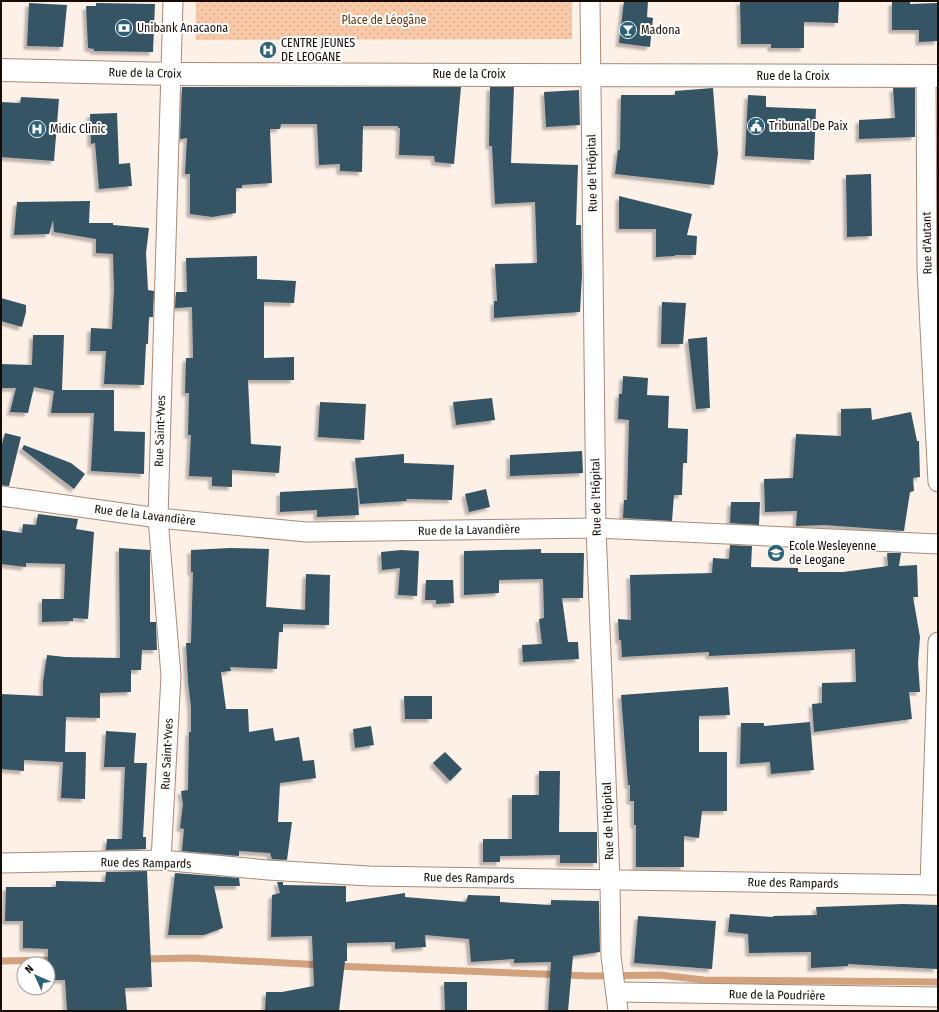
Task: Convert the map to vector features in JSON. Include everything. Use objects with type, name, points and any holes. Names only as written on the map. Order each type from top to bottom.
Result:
[{"type":"street","name":"Rue Saint-Yves","points":[[161,860],[171,676],[158,518],[173,1]]},
{"type":"street","name":"Rue de l'Hôpital","points":[[590,1],[596,528],[610,880],[611,956],[617,992],[618,1011]]},
{"type":"street","name":"Rue de la Croix","points":[[1,70],[172,74],[932,76]]},
{"type":"street","name":"Rue d'Autant","points":[[932,76],[927,269],[938,482]]},
{"type":"street","name":"Rue de la Lavandière","points":[[1,496],[158,518],[306,532],[596,528],[938,544]]},
{"type":"street","points":[[934,885],[938,642]]},
{"type":"street","name":"Rue des Rampards","points":[[1,863],[161,860],[268,870],[369,876],[934,885]]},
{"type":"street","name":"Rue de la Poudrière","points":[[617,992],[938,997]]},
{"type":"green space","name":"Place de Léogâne","points":[[196,1],[572,1],[572,39],[196,40]]},
{"type":"building","points":[[624,1],[648,1],[647,17],[653,18],[650,47],[619,43]]},
{"type":"building","points":[[740,1],[839,1],[838,23],[804,22],[804,48],[771,48],[771,44],[741,44]]},
{"type":"building","points":[[892,2],[910,2],[910,4],[937,3],[938,41],[919,42],[919,30],[892,30]]},
{"type":"building","points":[[29,3],[67,5],[63,47],[27,46]]},
{"type":"building","points":[[96,3],[155,4],[153,52],[94,51],[94,49],[88,48],[86,6],[96,6]]},
{"type":"building","points":[[182,87],[461,87],[454,164],[435,162],[434,156],[399,155],[400,128],[398,128],[398,126],[363,126],[362,172],[340,171],[340,164],[319,165],[317,124],[281,124],[280,129],[270,129],[272,183],[242,185],[242,188],[236,188],[236,213],[212,217],[190,214],[190,174],[185,174],[187,138],[180,139]]},
{"type":"building","points":[[490,87],[514,87],[511,163],[578,165],[576,225],[581,225],[582,275],[580,312],[494,318],[494,301],[497,301],[495,264],[537,263],[535,202],[495,204],[492,146],[489,146]]},
{"type":"building","points":[[713,88],[718,154],[714,185],[615,174],[618,150],[620,150],[621,95],[675,95],[675,91]]},
{"type":"building","points":[[893,88],[915,88],[915,137],[859,139],[859,120],[895,118]]},
{"type":"building","points":[[579,90],[580,125],[546,127],[544,92]]},
{"type":"building","points":[[748,95],[766,96],[766,107],[816,109],[814,160],[745,156]]},
{"type":"building","name":"Midic Clinic","points":[[21,97],[59,99],[54,161],[1,157],[1,102],[20,103]]},
{"type":"building","points":[[117,113],[119,164],[130,163],[132,186],[99,189],[95,143],[91,144],[90,114]]},
{"type":"building","points":[[871,174],[872,236],[847,237],[846,175]]},
{"type":"building","points":[[619,196],[692,214],[687,235],[697,236],[696,255],[656,257],[656,229],[619,229]]},
{"type":"building","points":[[90,201],[89,223],[113,223],[113,225],[149,228],[146,253],[148,290],[154,291],[153,317],[149,317],[148,344],[146,344],[144,385],[104,384],[106,351],[90,351],[91,328],[112,329],[114,289],[113,254],[96,253],[96,239],[54,232],[53,220],[49,234],[14,235],[17,202]]},
{"type":"building","points":[[257,256],[257,279],[296,281],[294,303],[264,302],[264,358],[294,357],[294,380],[248,380],[251,444],[281,446],[279,473],[232,470],[232,487],[212,486],[212,477],[189,476],[191,435],[188,435],[189,393],[185,393],[186,358],[193,358],[192,307],[175,308],[176,292],[187,292],[186,258]]},
{"type":"building","points":[[1,298],[26,305],[26,312],[22,327],[1,321]]},
{"type":"building","points":[[662,302],[686,303],[683,344],[661,344]]},
{"type":"building","points":[[33,335],[64,335],[62,390],[114,390],[114,431],[145,432],[144,474],[91,471],[94,413],[51,413],[54,391],[34,387],[28,413],[10,412],[16,388],[1,388],[1,364],[32,365]]},
{"type":"building","points":[[707,337],[710,408],[696,409],[688,339]]},
{"type":"building","points":[[623,376],[648,378],[647,395],[669,396],[668,428],[688,429],[687,463],[683,463],[682,495],[674,495],[672,521],[623,518],[624,500],[627,500],[629,420],[618,419],[619,394],[622,394]]},
{"type":"building","points":[[492,398],[495,420],[456,425],[453,402]]},
{"type":"building","points":[[320,402],[366,404],[364,440],[318,437]]},
{"type":"building","points":[[871,408],[872,420],[911,412],[917,441],[919,441],[920,477],[913,478],[914,491],[910,492],[904,531],[825,525],[796,526],[797,511],[765,512],[764,479],[793,478],[796,434],[841,436],[841,409]]},
{"type":"building","points":[[5,433],[21,437],[9,486],[1,485],[1,448]]},
{"type":"building","points":[[24,445],[71,463],[85,474],[74,489],[22,449]]},
{"type":"building","points":[[582,451],[583,473],[510,476],[510,455]]},
{"type":"building","points":[[404,454],[404,463],[454,465],[452,500],[406,499],[407,501],[360,504],[355,458]]},
{"type":"building","points":[[357,488],[359,515],[317,517],[317,510],[280,512],[280,492]]},
{"type":"building","points":[[486,489],[490,507],[469,512],[465,494]]},
{"type":"building","points":[[731,502],[760,502],[759,525],[730,523]]},
{"type":"building","points":[[38,514],[78,519],[76,529],[94,532],[88,619],[73,618],[73,621],[42,622],[42,599],[64,599],[65,564],[26,563],[26,567],[1,564],[1,530],[22,533],[23,524],[36,525]]},
{"type":"building","points":[[730,545],[752,546],[751,567],[798,568],[798,572],[843,572],[888,566],[887,553],[901,553],[899,566],[917,565],[918,597],[913,597],[920,637],[918,663],[920,692],[909,692],[912,719],[814,732],[812,704],[822,703],[822,683],[856,682],[855,649],[709,656],[709,652],[622,657],[621,640],[619,640],[618,619],[631,620],[630,575],[712,573],[713,558],[729,559]]},
{"type":"building","points":[[119,548],[150,550],[150,622],[156,622],[157,650],[142,650],[141,670],[131,670],[131,692],[100,693],[100,718],[66,717],[65,752],[86,752],[85,799],[61,798],[63,762],[24,760],[24,771],[1,769],[1,694],[43,696],[43,682],[47,655],[65,657],[120,658]]},
{"type":"building","points":[[230,548],[269,549],[266,607],[305,610],[306,574],[330,575],[329,625],[283,624],[283,632],[279,632],[277,669],[230,667],[231,671],[221,672],[226,709],[248,709],[249,732],[273,728],[275,741],[299,737],[303,761],[314,760],[316,778],[280,783],[278,822],[292,822],[287,860],[272,859],[270,853],[239,851],[239,856],[182,851],[184,829],[180,828],[183,804],[181,791],[188,790],[189,732],[191,732],[191,707],[186,643],[191,643],[193,572],[191,572],[191,550]]},
{"type":"building","points":[[541,549],[541,553],[584,553],[583,598],[562,598],[568,642],[578,642],[579,659],[523,662],[522,645],[542,644],[539,619],[544,618],[543,579],[499,580],[499,593],[464,595],[464,551]]},
{"type":"building","points":[[401,550],[419,551],[417,596],[398,595],[400,568],[382,570],[381,552]]},
{"type":"building","points":[[426,580],[453,580],[454,603],[436,604],[436,600],[425,600]]},
{"type":"building","points":[[728,687],[730,715],[699,716],[699,752],[727,752],[727,811],[702,811],[699,838],[684,836],[684,867],[636,867],[636,825],[634,825],[634,801],[630,801],[630,785],[628,785],[621,695]]},
{"type":"building","points":[[404,696],[432,696],[432,719],[405,719]]},
{"type":"building","points":[[810,722],[814,770],[771,774],[770,762],[740,764],[741,723],[764,723],[764,726]]},
{"type":"building","points":[[371,726],[374,745],[355,748],[353,729]]},
{"type":"building","points":[[106,731],[136,733],[134,763],[147,763],[143,837],[146,837],[146,849],[106,850],[107,839],[122,839],[125,767],[104,767]]},
{"type":"building","points":[[445,752],[462,769],[450,781],[433,763]]},
{"type":"building","points":[[539,771],[560,771],[559,832],[597,832],[597,863],[560,863],[560,855],[500,856],[500,862],[483,862],[483,839],[512,839],[512,795],[539,795]]},
{"type":"building","points":[[147,871],[152,987],[125,988],[127,1011],[67,1011],[65,980],[56,980],[56,956],[48,956],[48,949],[23,948],[23,921],[5,921],[6,887],[56,887],[56,881],[105,882],[106,872]]},
{"type":"building","points":[[175,873],[239,878],[240,886],[214,886],[223,928],[204,935],[168,935]]},
{"type":"building","points":[[277,882],[283,882],[283,885],[346,886],[346,902],[405,893],[405,897],[466,902],[468,895],[500,896],[500,902],[551,905],[551,900],[599,901],[600,952],[573,956],[568,1011],[548,1011],[551,962],[514,963],[514,959],[471,962],[469,939],[425,935],[426,947],[395,949],[395,942],[347,943],[347,961],[345,961],[339,1011],[265,1011],[266,992],[282,992],[314,986],[312,936],[271,937],[272,895],[280,893]]},
{"type":"building","points":[[903,904],[938,905],[937,969],[848,964],[848,966],[811,968],[811,952],[749,953],[748,934],[728,932],[730,914],[773,917],[817,915],[816,907]]},
{"type":"building","points":[[638,916],[716,921],[712,969],[634,963]]},
{"type":"building","points":[[444,982],[467,982],[467,1011],[445,1011]]},
{"type":"waterway","points":[[143,959],[191,958],[322,965]]},
{"type":"waterway","points":[[1,961],[57,960]]},
{"type":"waterway","points":[[335,966],[591,976],[660,975],[704,980],[938,982]]},
{"type":"place","name":"Unibank Anacaona","points":[[124,28]]},
{"type":"place","name":"Madona","points":[[628,30]]},
{"type":"place","name":"CENTRE JEUNES DE LEOGANE","points":[[268,50]]},
{"type":"place","name":"Tribunal De Paix","points":[[756,126]]},
{"type":"place","name":"Midic Clinic","points":[[37,129]]},
{"type":"place","name":"Ecole Wesleyenne de Leogane","points":[[776,553]]}]
